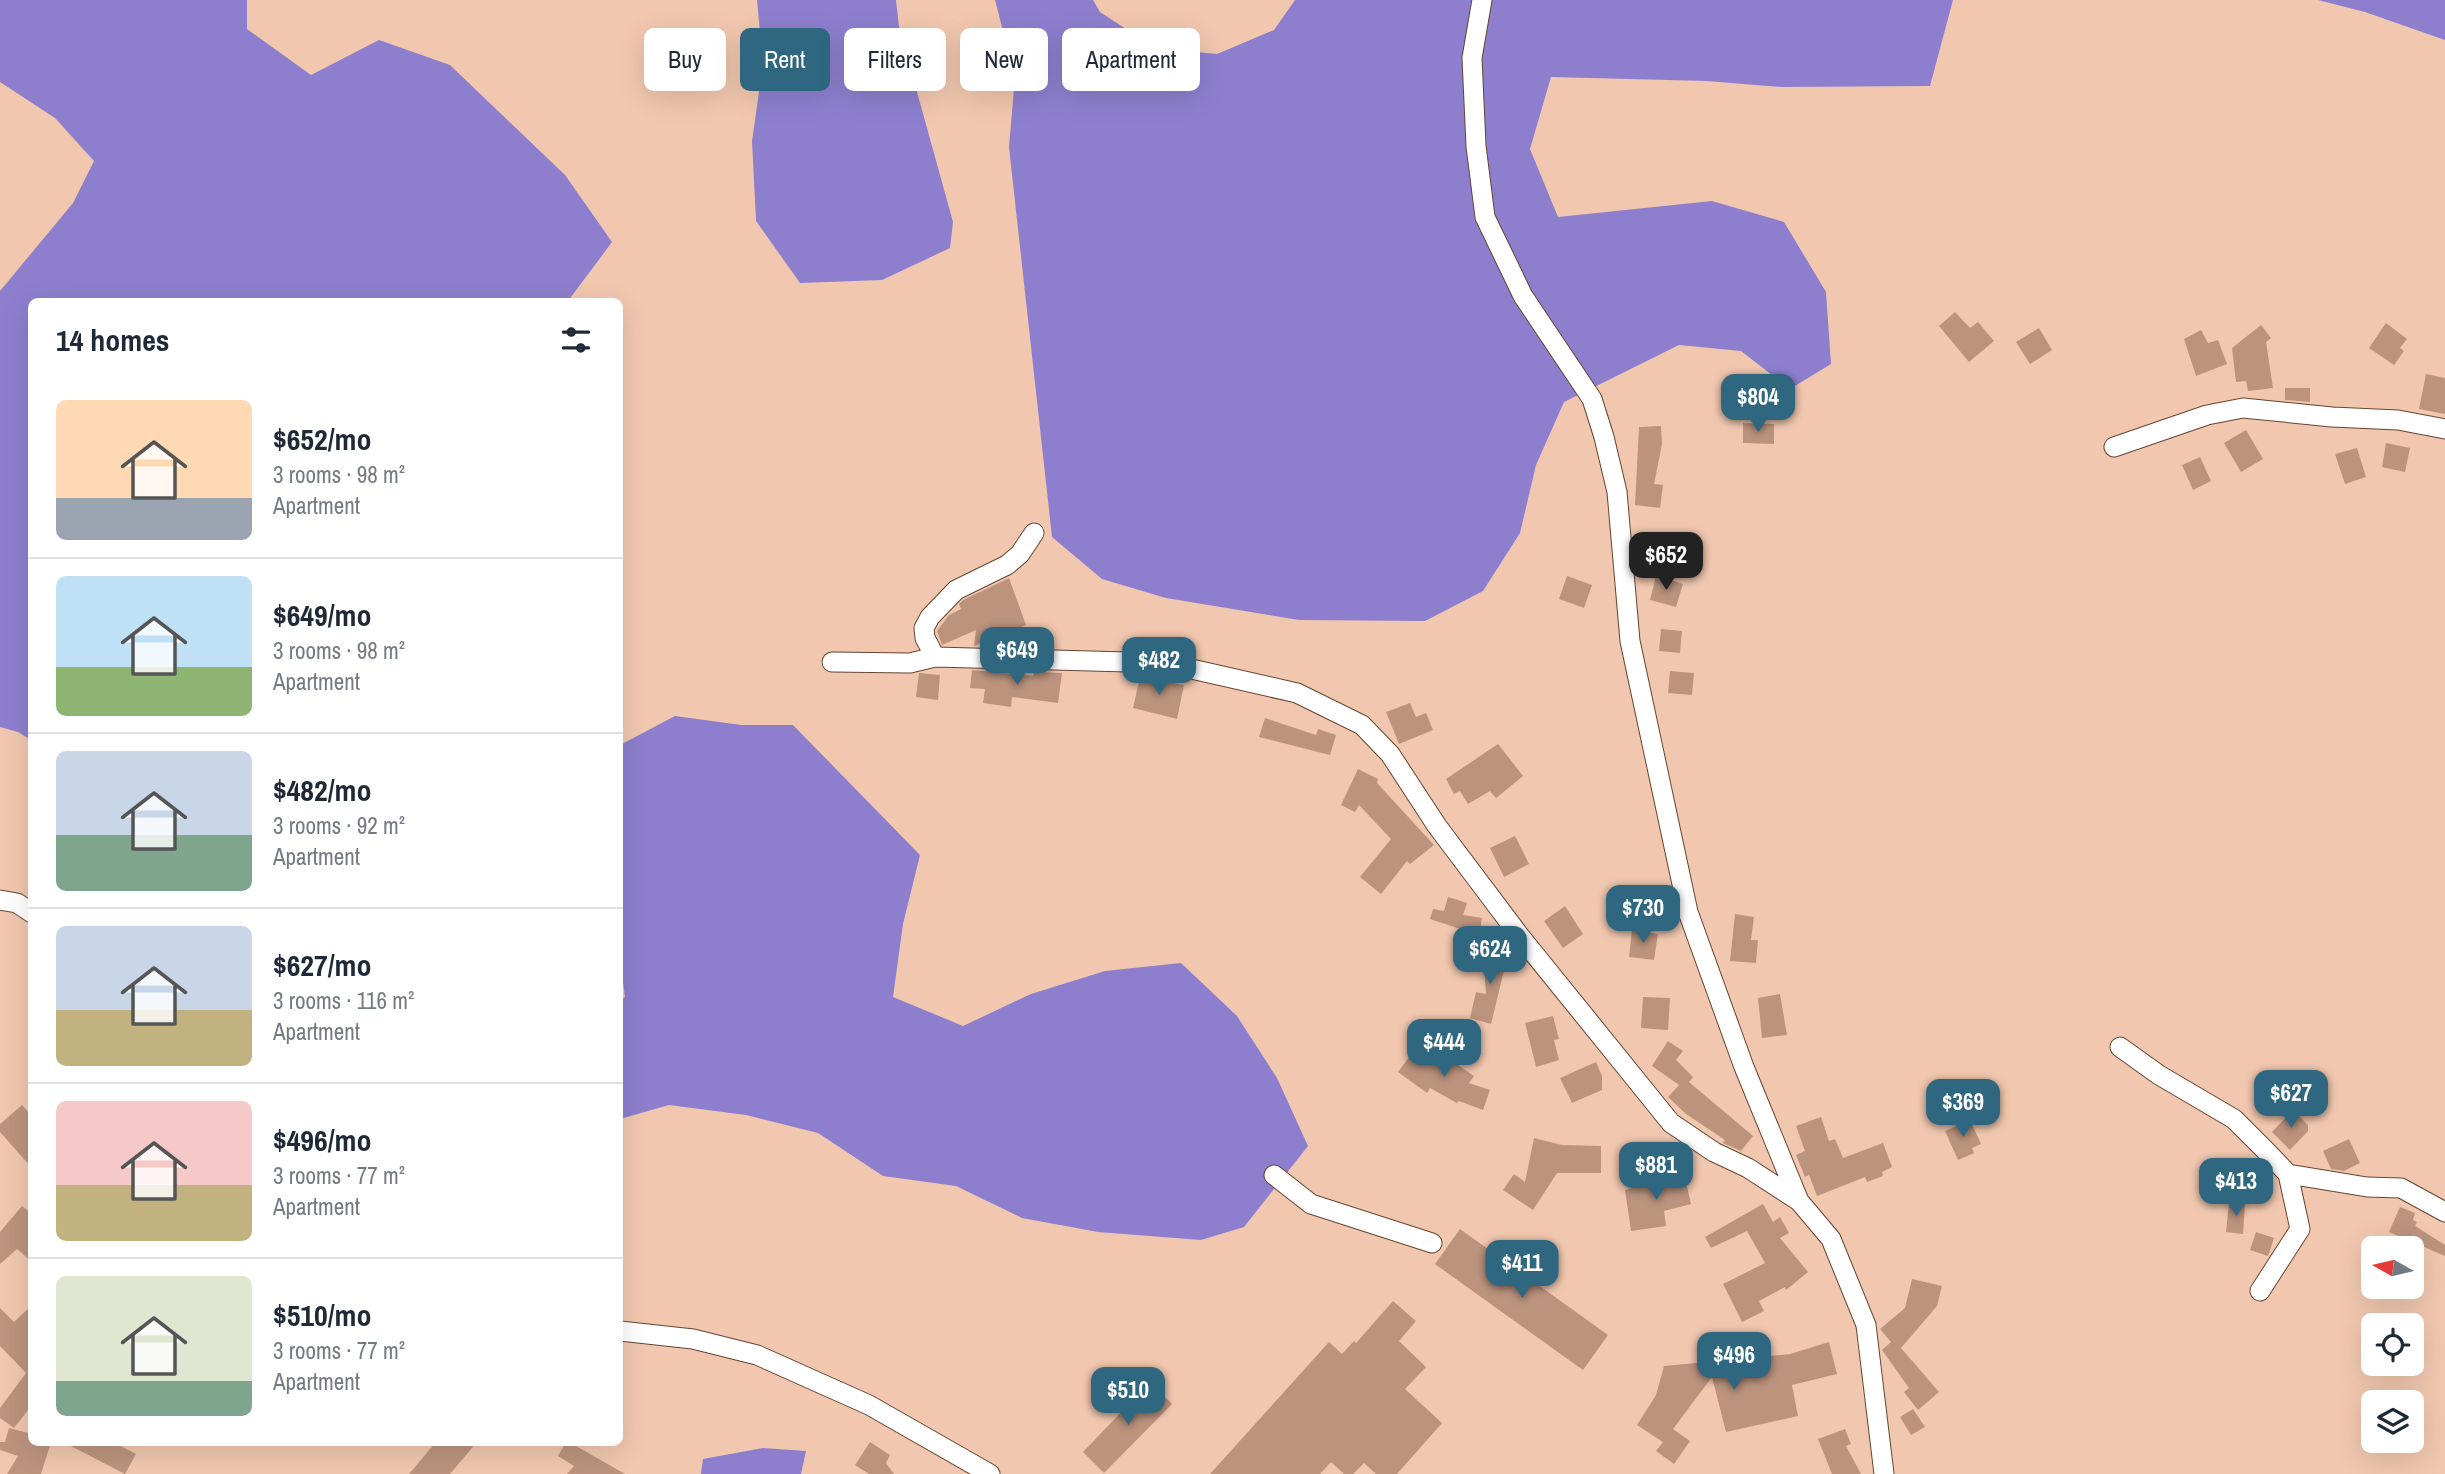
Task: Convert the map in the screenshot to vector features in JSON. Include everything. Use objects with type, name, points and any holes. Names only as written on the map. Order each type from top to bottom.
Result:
[{"type":"street","points":[[1482,0],[1472,58],[1476,146],[1485,217],[1523,296],[1592,399],[1617,492],[1630,641],[1688,912],[1744,1067],[1799,1200],[1831,1239],[1866,1325],[1884,1474]]},
{"type":"street","points":[[2114,447],[2207,415],[2243,408],[2332,417],[2398,420],[2445,429]]},
{"type":"street","points":[[934,657],[925,638],[924,628],[930,617],[957,590],[1007,565],[1020,554],[1034,533]]},
{"type":"street","points":[[831,662],[910,663],[934,657],[1165,663],[1297,693],[1362,725],[1390,754],[1437,826],[1519,935],[1671,1123],[1714,1152],[1748,1168],[1799,1200]]},
{"type":"street","points":[[0,900],[17,903],[28,910]]},
{"type":"street","points":[[2120,1047],[2159,1075],[2234,1119],[2288,1174],[2300,1229],[2260,1291]]},
{"type":"street","points":[[2288,1174],[2367,1187],[2401,1188],[2445,1212]]},
{"type":"street","points":[[1274,1175],[1311,1204],[1432,1243]]},
{"type":"street","points":[[623,1331],[692,1339],[757,1355],[879,1410],[990,1474]]},
{"type":"shaded area","points":[[0,0],[247,0],[247,29],[311,75],[379,40],[450,65],[565,175],[612,242],[570,298],[28,298],[28,738],[0,727],[0,291],[73,203],[94,161],[55,118],[0,82]]},
{"type":"shaded area","points":[[757,0],[896,0],[899,28],[844,28],[844,91],[917,91],[953,222],[950,248],[882,280],[800,283],[756,221],[752,141],[759,91],[830,91],[830,28],[760,28]]},
{"type":"shaded area","points":[[995,0],[1093,0],[1100,12],[1124,28],[1062,28],[1062,91],[1200,91],[1200,52],[1217,54],[1274,30],[1295,0],[1953,0],[1930,86],[1781,87],[1707,81],[1551,77],[1530,149],[1558,217],[1712,201],[1784,222],[1826,292],[1831,364],[1790,389],[1741,351],[1679,345],[1564,402],[1536,465],[1520,533],[1483,591],[1425,621],[1299,620],[1166,598],[1102,579],[1052,537],[1009,147],[1014,91],[1048,91],[1048,28],[1002,28]]},
{"type":"shaded area","points":[[2318,0],[2445,0],[2445,40],[2365,12]]},
{"type":"shaded area","points":[[675,716],[741,725],[793,725],[920,855],[903,924],[893,997],[963,1026],[1031,994],[1105,971],[1181,963],[1237,1016],[1277,1078],[1308,1146],[1244,1227],[1201,1240],[1098,1232],[1022,1218],[956,1186],[883,1176],[818,1133],[746,1115],[669,1105],[623,1118],[623,743]]},
{"type":"shaded area","points":[[763,1448],[806,1451],[801,1474],[701,1474],[703,1459]]},
{"type":"building","points":[[1955,312],[1970,328],[1978,322],[1994,341],[1969,362],[1939,326]]},
{"type":"building","points":[[2386,323],[2407,339],[2400,348],[2404,351],[2394,365],[2369,348]]},
{"type":"building","points":[[2261,325],[2271,338],[2266,342],[2273,388],[2248,391],[2246,381],[2236,382],[2232,348]]},
{"type":"building","points":[[2039,328],[2052,350],[2030,364],[2016,342]]},
{"type":"building","points":[[2201,330],[2208,343],[2218,340],[2227,364],[2196,376],[2184,339]]},
{"type":"building","points":[[2426,374],[2445,378],[2445,414],[2419,409]]},
{"type":"building","points":[[2285,388],[2310,388],[2310,402],[2285,400]]},
{"type":"building","points":[[1743,423],[1774,424],[1774,444],[1743,443]]},
{"type":"building","points":[[1661,426],[1662,444],[1654,484],[1663,485],[1660,508],[1635,505],[1639,427]]},
{"type":"building","points":[[2246,430],[2263,459],[2241,472],[2224,443]]},
{"type":"building","points":[[2386,443],[2410,448],[2405,472],[2382,467]]},
{"type":"building","points":[[2357,448],[2366,477],[2345,484],[2335,454]]},
{"type":"building","points":[[2200,457],[2211,481],[2193,490],[2182,465]]},
{"type":"building","points":[[1567,576],[1592,585],[1584,608],[1559,599]]},
{"type":"building","points":[[1656,576],[1683,584],[1676,607],[1650,600]]},
{"type":"building","points":[[1009,578],[1026,625],[974,646],[976,630],[942,645],[937,631],[949,615],[961,609],[959,604],[963,600]]},
{"type":"building","points":[[1661,629],[1682,631],[1680,653],[1659,651]]},
{"type":"building","points":[[972,670],[1033,676],[1034,672],[1062,673],[1058,703],[1012,697],[1011,707],[983,703],[985,689],[970,688]]},
{"type":"building","points":[[1670,671],[1694,673],[1692,695],[1668,693]]},
{"type":"building","points":[[919,673],[940,675],[938,700],[916,697]]},
{"type":"building","points":[[1140,677],[1184,685],[1177,719],[1133,708]]},
{"type":"building","points":[[1410,703],[1416,717],[1426,713],[1433,730],[1399,744],[1386,712]]},
{"type":"building","points":[[1265,718],[1316,735],[1318,729],[1336,735],[1330,755],[1259,737]]},
{"type":"building","points":[[1498,744],[1523,776],[1496,798],[1490,791],[1468,804],[1460,791],[1454,794],[1446,779]]},
{"type":"building","points":[[1358,769],[1378,779],[1377,783],[1434,845],[1410,864],[1407,861],[1381,894],[1360,877],[1391,839],[1359,805],[1355,812],[1341,805]]},
{"type":"building","points":[[1515,836],[1529,864],[1504,877],[1490,848]]},
{"type":"building","points":[[1448,897],[1467,903],[1463,915],[1482,918],[1479,935],[1430,919],[1433,909],[1444,911]]},
{"type":"building","points":[[1565,906],[1583,934],[1563,948],[1544,921]]},
{"type":"building","points":[[1735,914],[1754,917],[1751,940],[1758,940],[1756,963],[1730,961]]},
{"type":"building","points":[[1632,930],[1658,934],[1654,960],[1629,957]]},
{"type":"building","points":[[1509,950],[1491,1024],[1470,1018],[1476,992],[1486,994],[1483,951]]},
{"type":"building","points":[[1780,994],[1787,1035],[1762,1038],[1758,998]]},
{"type":"building","points":[[1643,997],[1670,998],[1668,1030],[1641,1028]]},
{"type":"building","points":[[1553,1016],[1559,1039],[1554,1040],[1559,1060],[1536,1067],[1525,1023]]},
{"type":"building","points":[[1668,1041],[1683,1051],[1676,1060],[1693,1077],[1689,1082],[1753,1136],[1741,1151],[1723,1143],[1725,1140],[1686,1114],[1668,1097],[1679,1085],[1652,1066]]},
{"type":"building","points":[[1433,1048],[1474,1076],[1469,1083],[1490,1090],[1483,1110],[1459,1101],[1457,1103],[1430,1088],[1427,1093],[1398,1072],[1412,1053],[1424,1062]]},
{"type":"building","points":[[1596,1062],[1602,1076],[1602,1090],[1572,1103],[1560,1078]]},
{"type":"building","points":[[22,1105],[28,1112],[28,1164],[0,1132],[0,1124]]},
{"type":"building","points":[[2293,1110],[2308,1125],[2308,1131],[2290,1150],[2272,1132]]},
{"type":"building","points":[[1821,1117],[1829,1141],[1835,1139],[1843,1158],[1883,1143],[1892,1167],[1882,1172],[1883,1176],[1867,1182],[1865,1177],[1817,1196],[1809,1175],[1805,1177],[1796,1155],[1805,1151],[1796,1126]]},
{"type":"building","points":[[1970,1120],[1981,1144],[1972,1148],[1974,1153],[1958,1160],[1945,1131]]},
{"type":"building","points":[[1534,1138],[1562,1145],[1601,1146],[1601,1173],[1557,1173],[1533,1210],[1503,1190],[1514,1174],[1525,1182]]},
{"type":"building","points":[[2349,1139],[2360,1163],[2344,1171],[2331,1169],[2323,1151]]},
{"type":"building","points":[[1684,1173],[1691,1204],[1664,1211],[1666,1226],[1631,1231],[1625,1190]]},
{"type":"building","points":[[2229,1203],[2245,1204],[2243,1234],[2226,1232]]},
{"type":"building","points":[[1763,1204],[1773,1222],[1780,1217],[1789,1233],[1780,1238],[1808,1272],[1786,1290],[1785,1287],[1759,1301],[1764,1311],[1742,1322],[1723,1284],[1765,1263],[1747,1231],[1711,1248],[1705,1237]]},
{"type":"building","points":[[22,1206],[28,1211],[28,1259],[17,1249],[0,1264],[0,1232]]},
{"type":"building","points":[[2400,1207],[2415,1213],[2415,1226],[2445,1245],[2445,1256],[2424,1247],[2424,1236],[2398,1236],[2389,1232]]},
{"type":"building","points":[[1460,1229],[1608,1335],[1583,1370],[1435,1264]]},
{"type":"building","points":[[2256,1232],[2274,1238],[2268,1256],[2250,1250]]},
{"type":"building","points":[[1912,1279],[1942,1286],[1937,1306],[1901,1348],[1939,1392],[1918,1410],[1904,1392],[1909,1388],[1882,1350],[1891,1342],[1880,1329],[1905,1308]]},
{"type":"building","points":[[1393,1301],[1416,1321],[1399,1341],[1426,1367],[1405,1389],[1442,1423],[1397,1474],[1376,1474],[1364,1463],[1353,1474],[1344,1474],[1331,1462],[1320,1474],[1210,1474],[1329,1342],[1342,1354],[1354,1341],[1356,1343]]},
{"type":"building","points":[[0,1308],[14,1322],[28,1309],[28,1410],[14,1428],[0,1418],[0,1408],[26,1373],[0,1346]]},
{"type":"building","points":[[1829,1342],[1837,1374],[1792,1385],[1798,1416],[1726,1432],[1712,1377],[1673,1429],[1690,1441],[1674,1464],[1656,1451],[1663,1442],[1637,1425],[1656,1395],[1664,1366],[1790,1354]]},
{"type":"building","points":[[1150,1382],[1172,1404],[1104,1473],[1083,1452]]},
{"type":"building","points":[[1913,1409],[1925,1427],[1911,1435],[1900,1417]]},
{"type":"building","points":[[9,1428],[28,1433],[28,1446],[50,1446],[41,1474],[7,1474],[18,1456],[0,1450],[0,1442],[5,1442]]},
{"type":"building","points":[[1845,1429],[1851,1444],[1846,1446],[1861,1474],[1832,1474],[1818,1439]]},
{"type":"building","points":[[870,1442],[890,1455],[886,1463],[894,1474],[869,1474],[855,1465]]},
{"type":"building","points":[[71,1446],[121,1446],[136,1454],[125,1474]]},
{"type":"building","points":[[433,1446],[474,1446],[450,1474],[409,1474]]},
{"type":"building","points":[[564,1446],[576,1446],[625,1474],[567,1474],[574,1466],[558,1456]]}]
